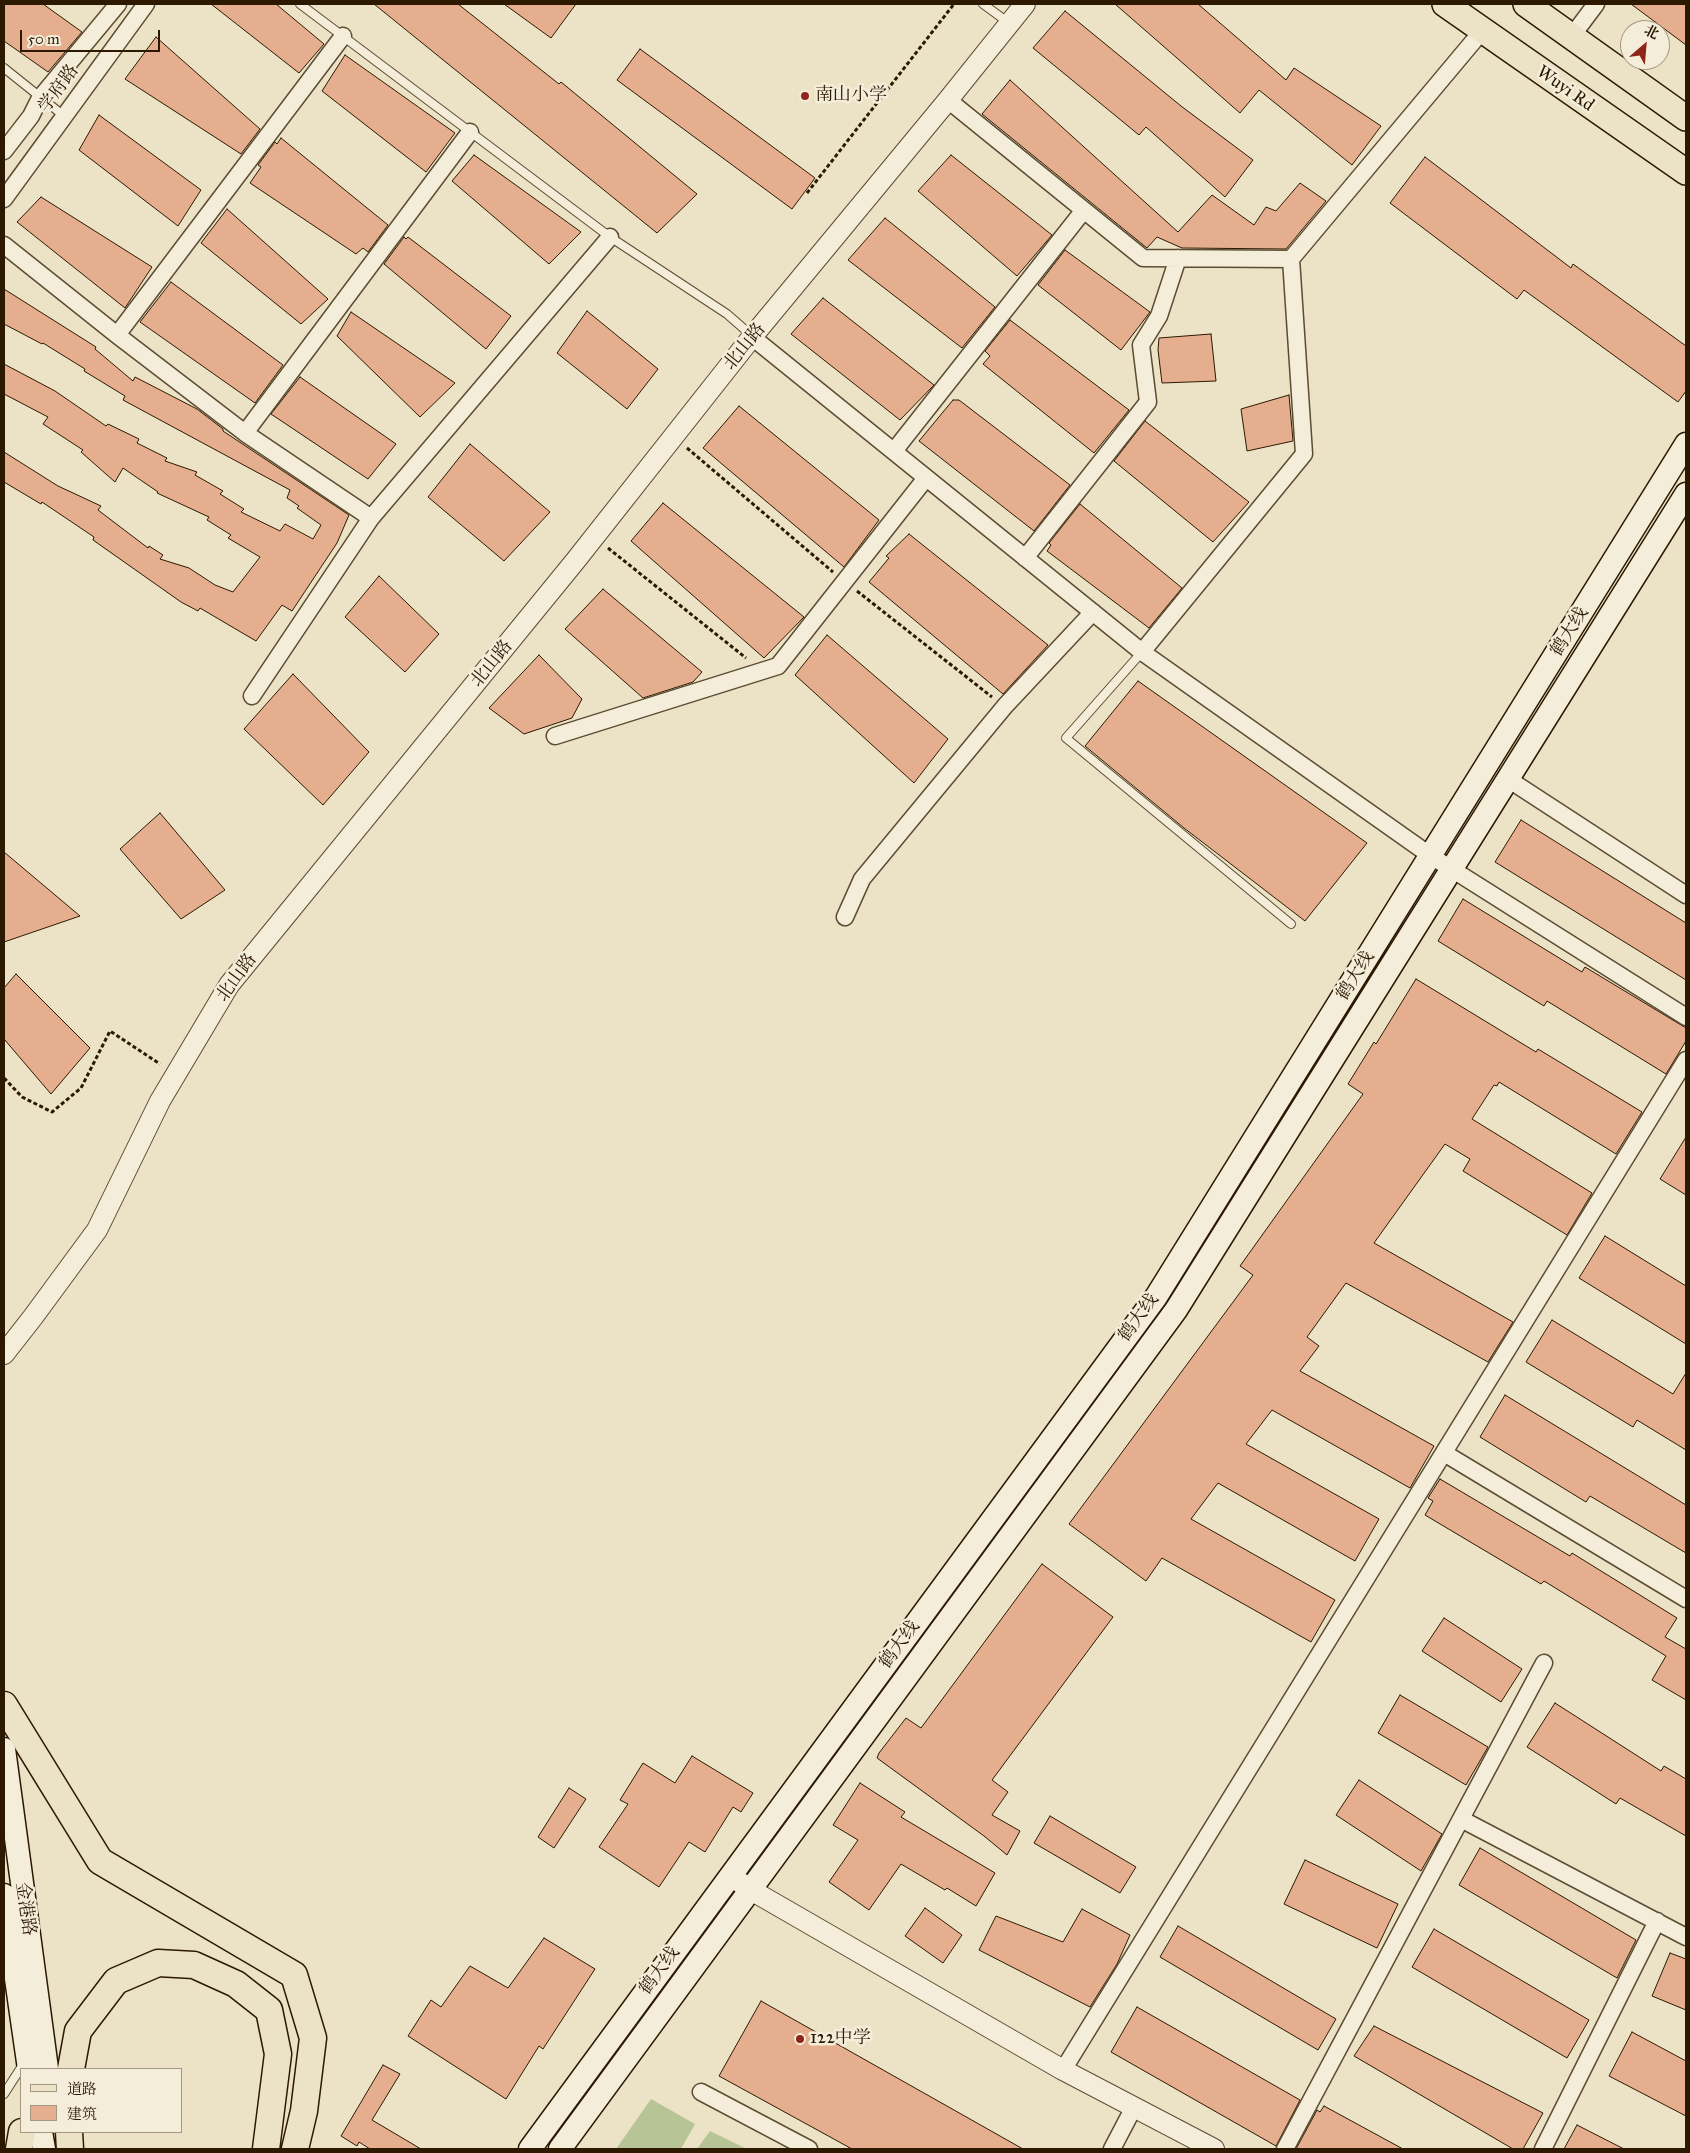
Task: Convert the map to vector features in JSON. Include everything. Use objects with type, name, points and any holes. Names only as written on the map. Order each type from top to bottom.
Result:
[{"type":"highway","points":[[4,1704],[100,1861],[294,1975],[313,2038],[304,2111],[295,2149]]},
{"type":"highway","points":[[71,2068],[78,2031],[116,1981],[158,1963],[194,1965],[236,1984],[269,2010],[278,2054],[266,2149]]},
{"type":"highway","points":[[19,2149],[22,2133]]},
{"type":"highway","points":[[68,2133],[70,2149]]},
{"type":"main road","name":"Wuyi Rd","points":[[1445,4],[1686,172]]},
{"type":"main road","points":[[1526,4],[1686,118]]},
{"type":"main road","name":"鹤大线","points":[[530,2149],[1156,1297],[1686,444]]},
{"type":"main road","name":"鹤大线","points":[[560,2149],[1176,1310],[1686,494]]},
{"type":"main road","name":"金港路","points":[[4,1749],[46,2068]]},
{"type":"main road","name":"金港路","points":[[4,1896],[28,2063]]},
{"type":"main road","points":[[41,2133],[44,2149]]},
{"type":"main road","points":[[58,2133],[61,2149]]},
{"type":"street","points":[[4,152],[31,116],[40,98],[118,4]]},
{"type":"street","name":"学府路","points":[[4,198],[146,4]]},
{"type":"street","name":"北山路","points":[[4,1354],[33,1318],[97,1230],[160,1101],[229,985],[594,537],[752,337],[1025,4]]},
{"type":"street","points":[[1572,36],[1596,4]]},
{"type":"street","points":[[1142,652],[1304,454],[1291,259],[1482,31]]},
{"type":"street","points":[[117,335],[343,36]]},
{"type":"street","points":[[948,100],[1143,258],[1291,259]]},
{"type":"street","points":[[245,433],[470,132]]},
{"type":"street","points":[[894,451],[1084,210]]},
{"type":"street","points":[[252,696],[371,518],[610,237]]},
{"type":"street","points":[[4,245],[245,433],[371,518]]},
{"type":"street","points":[[1025,558],[1148,402],[1141,345],[1159,316],[1178,258]]},
{"type":"street","points":[[752,337],[1142,652],[1431,856],[1686,1017]]},
{"type":"street","points":[[555,736],[778,666],[926,478]]},
{"type":"street","points":[[845,917],[862,879],[1005,706],[1093,612]]},
{"type":"street","points":[[1508,780],[1686,894]]},
{"type":"street","points":[[1063,2070],[1686,1060]]},
{"type":"street","points":[[1444,1453],[1686,1599]]},
{"type":"street","points":[[1285,2149],[1544,1663]]},
{"type":"street","points":[[1461,1819],[1686,1937]]},
{"type":"street","points":[[731,1876],[751,1890],[1063,2070],[1214,2149]]},
{"type":"street","points":[[1543,2149],[1657,1922]]},
{"type":"street","points":[[701,2092],[808,2149]]},
{"type":"street","points":[[1112,2149],[1134,2107]]},
{"type":"lane","points":[[300,4],[610,237],[727,314],[752,337]]},
{"type":"lane","points":[[983,4],[1009,23]]},
{"type":"lane","points":[[4,68],[64,116]]},
{"type":"lane","points":[[1142,652],[1066,738],[1291,924]]},
{"type":"lane","points":[[4,2094],[20,2073]]},
{"type":"path","points":[[808,192],[954,4]]},
{"type":"path","points":[[673,437],[845,581],[1005,706]]},
{"type":"path","points":[[594,537],[762,671]]},
{"type":"path","points":[[4,1078],[22,1097],[52,1112],[81,1088],[110,1031],[176,1075]]},
{"type":"green space","points":[[651,2099],[695,2124],[681,2149],[616,2149]]},
{"type":"green space","points":[[710,2131],[747,2149],[697,2149]]},
{"type":"building","points":[[4,4],[43,4],[82,32],[48,72],[4,41]]},
{"type":"building","points":[[211,4],[276,4],[324,44],[299,73]]},
{"type":"building","points":[[374,4],[458,4],[559,84],[561,82],[697,194],[657,233]]},
{"type":"building","points":[[504,4],[576,4],[551,38]]},
{"type":"building","points":[[1115,4],[1198,4],[1286,80],[1294,68],[1381,126],[1352,165],[1259,90],[1240,113]]},
{"type":"building","points":[[1631,4],[1686,4],[1686,45],[1670,33],[1670,20],[1652,20]]},
{"type":"building","points":[[1065,11],[1181,106],[1253,160],[1225,197],[1146,127],[1139,135],[1033,48]]},
{"type":"building","points":[[156,37],[260,129],[241,154],[125,79]]},
{"type":"building","points":[[640,49],[815,178],[792,209],[617,80]]},
{"type":"building","points":[[345,55],[455,133],[426,172],[322,91]]},
{"type":"building","points":[[1010,80],[1178,232],[1212,195],[1254,225],[1266,207],[1276,211],[1300,183],[1326,201],[1286,249],[1182,248],[1157,237],[1147,248],[982,114]]},
{"type":"building","points":[[99,115],[201,190],[178,226],[79,150]]},
{"type":"building","points":[[281,138],[388,225],[368,252],[363,248],[356,254],[250,183],[261,167],[258,165],[275,142],[277,144]]},
{"type":"building","points":[[474,155],[581,232],[549,264],[452,181]]},
{"type":"building","points":[[951,155],[1052,235],[1017,276],[918,191]]},
{"type":"building","points":[[1425,157],[1571,268],[1573,264],[1686,346],[1686,391],[1678,402],[1524,290],[1517,299],[1390,203]]},
{"type":"building","points":[[41,197],[152,267],[125,308],[17,222]]},
{"type":"building","points":[[227,209],[328,299],[301,324],[201,243]]},
{"type":"building","points":[[885,218],[995,307],[962,348],[848,260]]},
{"type":"building","points":[[404,237],[406,239],[408,237],[511,316],[486,349],[384,264]]},
{"type":"building","points":[[1065,250],[1150,312],[1121,350],[1038,285]]},
{"type":"building","points":[[171,282],[283,365],[255,403],[140,322]]},
{"type":"building","points":[[4,289],[96,347],[95,349],[133,381],[135,377],[197,409],[223,429],[223,431],[349,515],[337,543],[292,611],[282,605],[256,641],[200,608],[198,611],[181,602],[93,540],[94,537],[42,502],[41,504],[4,482],[4,452],[58,486],[101,506],[98,510],[148,548],[149,546],[163,555],[160,559],[189,568],[215,585],[233,592],[260,557],[228,538],[231,535],[207,520],[209,517],[157,493],[123,468],[115,482],[81,452],[83,450],[43,424],[48,417],[4,394],[4,364],[55,391],[106,426],[108,424],[139,439],[137,443],[167,458],[165,461],[197,472],[195,475],[223,491],[220,494],[244,509],[241,512],[280,531],[285,524],[313,539],[321,525],[297,508],[299,506],[287,498],[290,490],[123,400],[125,396],[84,371],[85,369],[43,343],[4,324]]},
{"type":"building","points":[[823,298],[934,385],[900,420],[791,334]]},
{"type":"building","points":[[587,311],[658,369],[627,409],[557,353]]},
{"type":"building","points":[[351,312],[455,383],[420,417],[337,336]]},
{"type":"building","points":[[1010,320],[1129,410],[1094,453],[983,364],[990,356],[985,351]]},
{"type":"building","points":[[1211,334],[1216,381],[1162,383],[1158,350],[1159,338]]},
{"type":"building","points":[[300,377],[396,444],[368,479],[271,414]]},
{"type":"building","points":[[1289,395],[1293,441],[1247,451],[1241,409]]},
{"type":"building","points":[[953,400],[959,400],[1070,485],[1034,531],[919,441]]},
{"type":"building","points":[[739,406],[879,520],[844,567],[703,448]]},
{"type":"building","points":[[1145,421],[1249,502],[1213,542],[1114,461]]},
{"type":"building","points":[[470,444],[550,512],[504,561],[428,497]]},
{"type":"building","points":[[663,503],[804,617],[764,658],[631,541]]},
{"type":"building","points":[[1080,504],[1182,588],[1149,628],[1047,551],[1051,545],[1049,543]]},
{"type":"building","points":[[909,534],[1048,645],[1003,694],[869,582],[889,558],[886,556]]},
{"type":"building","points":[[379,576],[439,634],[405,672],[345,617]]},
{"type":"building","points":[[603,589],[702,672],[693,682],[643,698],[565,629]]},
{"type":"building","points":[[827,635],[948,739],[914,783],[795,675]]},
{"type":"building","points":[[539,655],[582,699],[572,718],[524,734],[489,708]]},
{"type":"building","points":[[293,674],[369,752],[323,805],[244,729]]},
{"type":"building","points":[[1138,681],[1367,843],[1305,921],[1184,828],[1085,746]]},
{"type":"building","points":[[160,813],[225,890],[181,919],[120,849]]},
{"type":"building","points":[[1521,820],[1686,923],[1686,980],[1495,862]]},
{"type":"building","points":[[4,852],[80,916],[4,942]]},
{"type":"building","points":[[1463,899],[1582,972],[1585,967],[1686,1028],[1686,1041],[1666,1074],[1547,1001],[1544,1006],[1438,941]]},
{"type":"building","points":[[16,974],[90,1048],[51,1094],[4,1039],[4,988]]},
{"type":"building","points":[[1416,979],[1536,1052],[1538,1049],[1642,1112],[1616,1154],[1499,1082],[1497,1086],[1494,1085],[1472,1119],[1592,1193],[1567,1235],[1463,1171],[1470,1159],[1445,1144],[1374,1243],[1513,1322],[1488,1362],[1346,1283],[1307,1337],[1319,1346],[1300,1371],[1434,1446],[1410,1488],[1272,1410],[1246,1444],[1379,1519],[1355,1561],[1218,1483],[1191,1519],[1335,1600],[1311,1642],[1162,1558],[1146,1581],[1069,1524],[1253,1275],[1240,1266],[1363,1094],[1348,1084],[1374,1042],[1376,1044]]},
{"type":"building","points":[[1686,1137],[1686,1195],[1660,1179]]},
{"type":"building","points":[[1605,1236],[1686,1286],[1686,1344],[1579,1278]]},
{"type":"building","points":[[1552,1320],[1673,1394],[1686,1373],[1686,1450],[1637,1420],[1633,1427],[1526,1362]]},
{"type":"building","points":[[1505,1395],[1686,1505],[1686,1553],[1590,1496],[1586,1502],[1480,1437]]},
{"type":"building","points":[[1440,1479],[1570,1556],[1572,1553],[1677,1618],[1665,1637],[1686,1649],[1686,1700],[1652,1680],[1666,1656],[1544,1581],[1541,1584],[1425,1515],[1433,1501],[1428,1498]]},
{"type":"building","points":[[1042,1564],[1113,1617],[992,1780],[1008,1792],[992,1815],[1020,1831],[1007,1855],[877,1758],[906,1718],[921,1728]]},
{"type":"building","points":[[1444,1618],[1522,1669],[1501,1702],[1422,1651]]},
{"type":"building","points":[[1400,1695],[1488,1747],[1466,1785],[1378,1733]]},
{"type":"building","points":[[1555,1703],[1661,1771],[1664,1766],[1686,1779],[1686,1836],[1620,1798],[1616,1804],[1527,1747]]},
{"type":"building","points":[[692,1756],[753,1793],[741,1812],[733,1807],[705,1852],[689,1842],[659,1887],[599,1847],[628,1804],[620,1800],[643,1763],[675,1783]]},
{"type":"building","points":[[1359,1780],[1442,1834],[1421,1871],[1336,1815]]},
{"type":"building","points":[[860,1783],[905,1812],[901,1817],[995,1873],[976,1906],[947,1888],[945,1890],[901,1864],[869,1910],[829,1882],[858,1840],[833,1825]]},
{"type":"building","points":[[569,1788],[586,1799],[554,1848],[538,1837]]},
{"type":"building","points":[[1050,1816],[1136,1867],[1120,1893],[1034,1843]]},
{"type":"building","points":[[1480,1848],[1636,1940],[1617,1978],[1459,1885]]},
{"type":"building","points":[[1305,1860],[1398,1904],[1377,1948],[1284,1904]]},
{"type":"building","points":[[925,1908],[962,1935],[943,1963],[905,1936]]},
{"type":"building","points":[[1082,1909],[1130,1935],[1117,1964],[1090,2007],[979,1950],[996,1916],[1063,1942]]},
{"type":"building","points":[[1178,1926],[1336,2019],[1318,2050],[1160,1957]]},
{"type":"building","points":[[1434,1929],[1589,2020],[1567,2058],[1412,1967]]},
{"type":"building","points":[[544,1938],[595,1969],[543,2049],[539,2046],[506,2099],[408,2036],[431,2000],[441,2007],[470,1966],[508,1988]]},
{"type":"building","points":[[1670,1953],[1686,1959],[1686,2010],[1652,1996]]},
{"type":"building","points":[[761,2001],[1023,2149],[852,2149],[719,2076]]},
{"type":"building","points":[[1137,2007],[1300,2100],[1276,2146],[1111,2052]]},
{"type":"building","points":[[1374,2026],[1543,2113],[1523,2149],[1513,2149],[1354,2056]]},
{"type":"building","points":[[1632,2032],[1686,2061],[1686,2116],[1609,2076]]},
{"type":"building","points":[[383,2065],[400,2074],[372,2120],[421,2149],[370,2149],[359,2142],[357,2146],[341,2136]]},
{"type":"building","points":[[1324,2106],[1403,2149],[1296,2149],[1317,2110],[1320,2112]]},
{"type":"building","points":[[1577,2125],[1624,2149],[1564,2149]]},
{"type":"place","name":"南山小学","points":[[805,96]]},
{"type":"place","name":"122中学","points":[[800,2039]]}]
